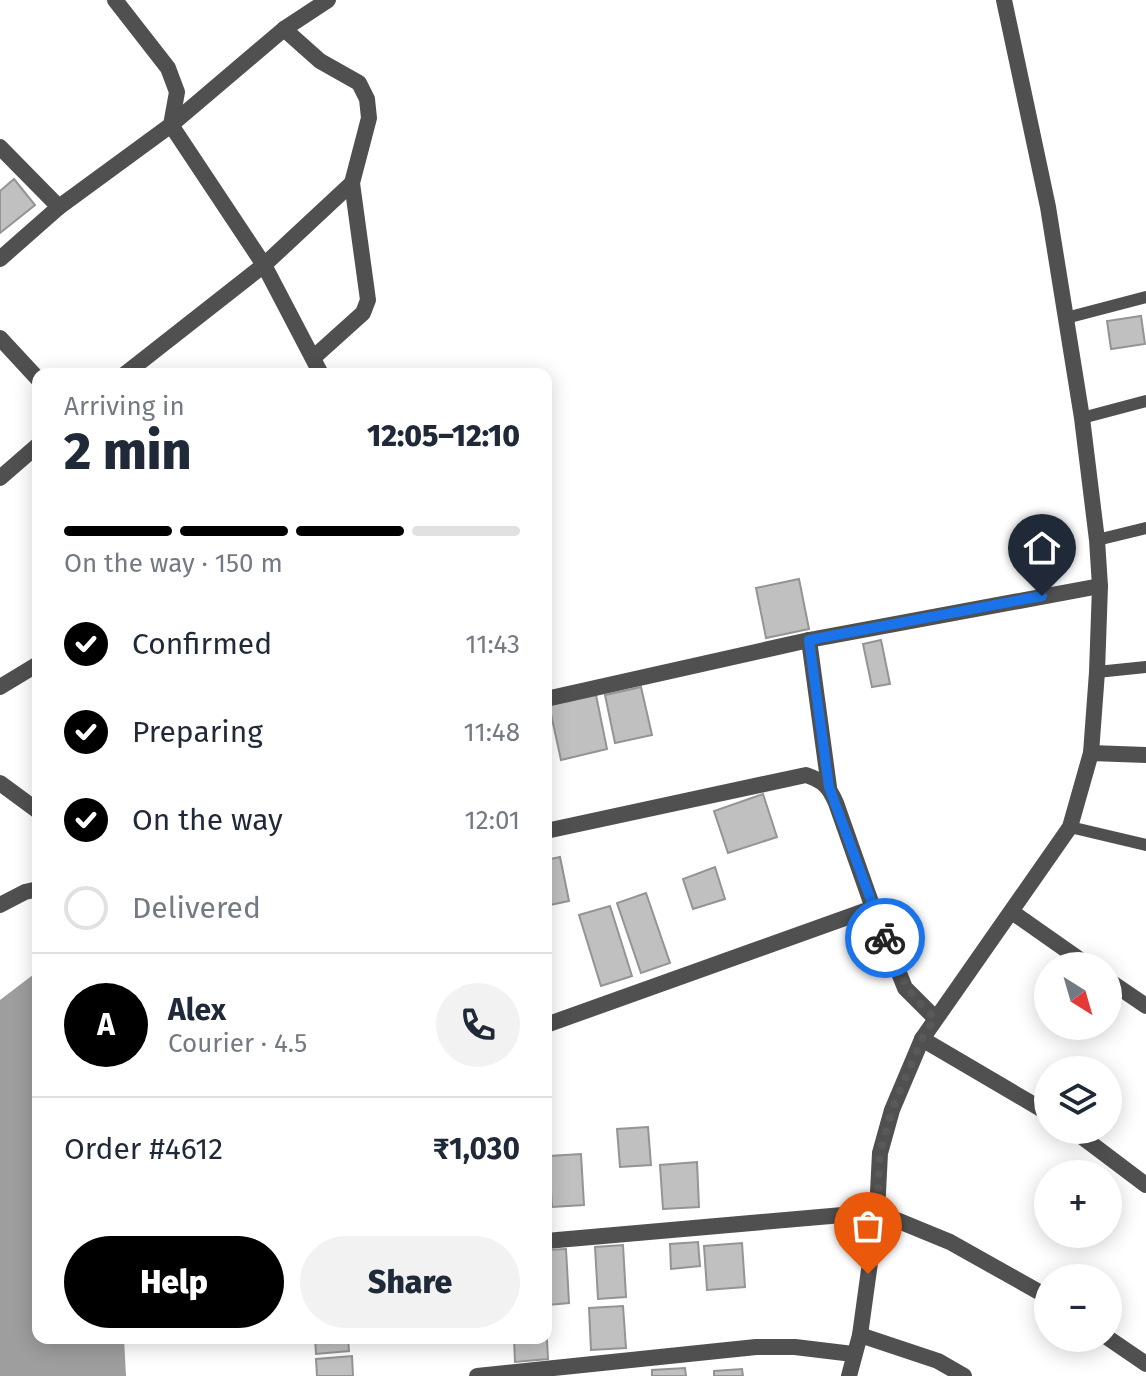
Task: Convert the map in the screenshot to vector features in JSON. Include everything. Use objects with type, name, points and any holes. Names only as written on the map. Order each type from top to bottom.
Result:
[{"type":"street","points":[[115,0],[168,68],[177,92],[171,125],[264,265],[318,368]]},
{"type":"street","points":[[0,259],[59,207],[171,125],[284,29],[328,0]]},
{"type":"street","points":[[849,1376],[860,1335],[877,1212],[880,1153],[892,1110],[922,1039],[935,1018],[1070,827],[1091,753],[1100,586],[1097,540],[1082,418],[1048,207],[1004,0]]},
{"type":"street","points":[[284,29],[320,61],[359,83],[367,99],[369,118],[352,183],[368,300],[363,313],[313,358]]},
{"type":"street","points":[[0,147],[59,207]]},
{"type":"street","points":[[133,368],[264,265],[352,183]]},
{"type":"street","points":[[0,338],[32,373]]},
{"type":"street","points":[[0,478],[32,450]]},
{"type":"street","points":[[552,698],[809,640],[1100,586]]},
{"type":"street","points":[[809,640],[829,787],[905,988],[935,1018]]},
{"type":"street","points":[[0,687],[32,668]]},
{"type":"street","points":[[1091,753],[1146,755]]},
{"type":"street","points":[[552,830],[806,775],[820,779],[829,787]]},
{"type":"street","points":[[0,783],[32,807]]},
{"type":"street","points":[[0,905],[32,890]]},
{"type":"street","points":[[552,1023],[873,908]]},
{"type":"street","points":[[1012,912],[1069,952]]},
{"type":"street","points":[[1122,990],[1146,1006]]},
{"type":"street","points":[[922,1039],[1034,1105]]},
{"type":"street","points":[[1092,1144],[1146,1185]]},
{"type":"street","points":[[552,1240],[877,1212],[950,1242],[1034,1289]]},
{"type":"street","points":[[860,1335],[938,1361],[964,1376]]},
{"type":"street","points":[[477,1376],[756,1347],[795,1347],[853,1354]]},
{"type":"street","points":[[1122,1348],[1146,1364]]},
{"type":"lane","points":[[1066,318],[1146,297]]},
{"type":"lane","points":[[1082,418],[1146,401]]},
{"type":"lane","points":[[1097,540],[1146,528]]},
{"type":"lane","points":[[1097,672],[1146,667]]},
{"type":"lane","points":[[1070,827],[1146,845]]},
{"type":"shaded area","points":[[32,976],[32,1344],[124,1344],[126,1376],[0,1376],[0,1000]]},
{"type":"building","points":[[14,179],[35,205],[0,233],[0,191]]},
{"type":"building","points":[[1141,316],[1145,344],[1111,349],[1107,321]]},
{"type":"building","points":[[799,579],[809,629],[766,638],[756,588]]},
{"type":"building","points":[[881,640],[890,684],[872,687],[863,644]]},
{"type":"building","points":[[641,687],[652,735],[615,743],[605,695]]},
{"type":"building","points":[[596,695],[607,749],[561,760],[552,704]]},
{"type":"building","points":[[763,794],[777,837],[728,853],[714,811]]},
{"type":"building","points":[[560,857],[569,901],[552,905],[552,859]]},
{"type":"building","points":[[715,867],[725,899],[693,909],[683,879]]},
{"type":"building","points":[[646,893],[670,963],[641,973],[617,903]]},
{"type":"building","points":[[610,906],[632,976],[601,986],[579,915]]},
{"type":"building","points":[[648,1127],[651,1165],[620,1167],[617,1129]]},
{"type":"building","points":[[581,1154],[584,1205],[552,1207],[552,1156]]},
{"type":"building","points":[[697,1162],[699,1207],[663,1209],[660,1165]]},
{"type":"building","points":[[698,1242],[700,1266],[671,1269],[670,1244]]},
{"type":"building","points":[[742,1243],[745,1287],[707,1290],[704,1246]]},
{"type":"building","points":[[623,1245],[626,1297],[598,1299],[595,1247]]},
{"type":"building","points":[[566,1249],[569,1303],[552,1305],[552,1250]]},
{"type":"building","points":[[623,1306],[626,1348],[591,1350],[589,1308]]},
{"type":"building","points":[[315,1344],[348,1344],[349,1351],[316,1354]]},
{"type":"building","points":[[514,1344],[547,1344],[548,1359],[515,1362]]},
{"type":"building","points":[[352,1356],[353,1376],[317,1376],[316,1359]]},
{"type":"building","points":[[685,1368],[686,1376],[652,1376],[652,1370]]},
{"type":"building","points":[[742,1369],[743,1376],[714,1376],[714,1371]]},
{"type":"way so far","points":[[868,1274],[877,1212],[880,1153],[892,1110],[922,1039],[935,1018],[905,988],[885,938]]},
{"type":"route","points":[[885,938],[829,787],[809,640],[1042,596]]}]
